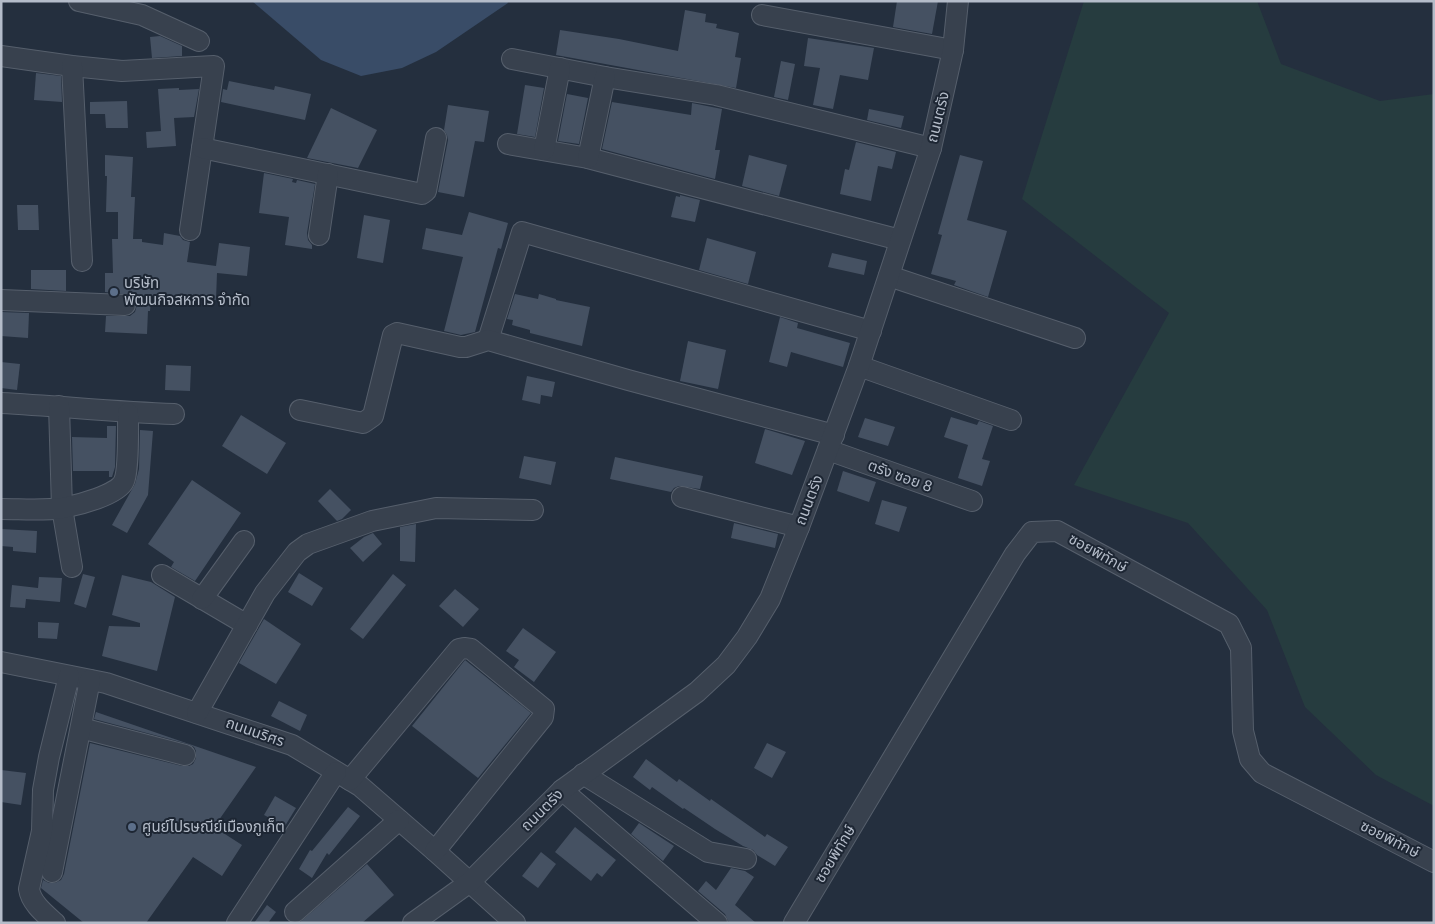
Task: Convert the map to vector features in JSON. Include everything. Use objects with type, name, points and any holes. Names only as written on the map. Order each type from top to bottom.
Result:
[{"type":"street","points":[[79,1],[142,15],[199,41]]},
{"type":"street","name":"ถนนตรัง","points":[[413,923],[470,882],[562,790],[697,692],[726,665],[747,637],[770,599],[859,366],[931,148],[953,50],[958,1]]},
{"type":"street","points":[[762,15],[953,50]]},
{"type":"street","points":[[1,56],[122,71],[214,66],[190,230]]},
{"type":"street","points":[[512,59],[716,96],[931,148]]},
{"type":"street","points":[[72,66],[82,261]]},
{"type":"street","points":[[544,150],[560,68]]},
{"type":"street","points":[[588,158],[605,77]]},
{"type":"street","points":[[202,148],[422,194],[426,192],[436,138]]},
{"type":"street","points":[[508,144],[588,158],[900,240]]},
{"type":"street","points":[[319,235],[328,174]]},
{"type":"street","points":[[300,410],[363,422],[369,420],[373,416],[396,333],[460,347],[488,340],[522,232],[871,331]]},
{"type":"street","points":[[889,276],[1075,338]]},
{"type":"street","points":[[1,300],[125,305]]},
{"type":"street","name":"ตรัง ซอย 8","points":[[488,340],[628,380],[831,442],[972,501]]},
{"type":"street","points":[[859,366],[1011,420]]},
{"type":"street","points":[[1,403],[59,406],[128,413],[174,414]]},
{"type":"street","points":[[59,406],[62,508],[72,567]]},
{"type":"street","points":[[1,509],[62,508],[110,494],[121,488],[125,480],[128,413]]},
{"type":"street","points":[[682,498],[799,527]]},
{"type":"street","points":[[197,713],[265,592],[297,552],[308,544],[372,521],[436,508],[533,510]]},
{"type":"street","name":"ซอยพิทักษ์","points":[[794,923],[1015,554],[1032,532],[1057,531],[1229,624],[1241,648],[1243,731],[1250,759],[1262,773],[1434,862]]},
{"type":"street","points":[[202,599],[244,540]]},
{"type":"street","points":[[162,575],[247,625]]},
{"type":"street","points":[[237,923],[343,776],[459,649],[471,649],[544,709],[543,717],[435,851]]},
{"type":"street","name":"ถนนนริศร","points":[[1,662],[106,683],[292,745],[360,786],[470,882]]},
{"type":"street","points":[[55,923],[34,902],[30,896],[29,889],[42,831],[43,790],[49,757],[69,676]]},
{"type":"street","points":[[52,872],[90,680]]},
{"type":"street","points":[[81,728],[185,755]]},
{"type":"street","points":[[583,774],[708,852],[746,859]]},
{"type":"street","points":[[562,790],[717,923]]},
{"type":"street","points":[[295,912],[399,820]]},
{"type":"street","points":[[470,882],[515,923]]},
{"type":"green space","points":[[1084,1],[1257,1],[1281,64],[1380,101],[1434,94],[1434,806],[1376,775],[1305,707],[1267,610],[1188,523],[1074,485],[1169,313],[1022,199]]},
{"type":"water","points":[[252,1],[507,1],[508,3],[436,52],[402,68],[361,76],[321,60]]},
{"type":"building","points":[[897,1],[938,1],[932,34],[893,27]]},
{"type":"building","points":[[685,10],[706,14],[705,22],[717,24],[716,28],[739,33],[735,57],[741,58],[736,88],[556,55],[560,30],[678,51]]},
{"type":"building","points":[[160,36],[182,46],[182,56],[152,58],[150,37]]},
{"type":"building","points":[[808,38],[874,48],[868,80],[840,75],[833,109],[813,105],[820,68],[804,66]]},
{"type":"building","points":[[781,61],[795,64],[788,100],[774,97]]},
{"type":"building","points":[[36,73],[61,76],[62,102],[34,100]]},
{"type":"building","points":[[229,81],[274,90],[275,86],[311,94],[305,120],[221,102],[223,89],[227,90]]},
{"type":"building","points":[[525,85],[544,88],[535,137],[517,134]]},
{"type":"building","points":[[179,88],[179,90],[199,89],[194,117],[174,118],[176,146],[147,148],[146,132],[161,131],[158,89]]},
{"type":"building","points":[[567,94],[588,98],[579,144],[558,141]]},
{"type":"building","points":[[127,101],[128,128],[106,128],[105,114],[90,114],[90,102]]},
{"type":"building","points":[[612,102],[691,115],[692,103],[722,109],[715,150],[720,150],[715,179],[602,149]]},
{"type":"building","points":[[448,105],[489,111],[484,142],[475,141],[464,197],[438,192],[448,140],[444,130]]},
{"type":"building","points":[[331,108],[377,130],[358,168],[307,158]]},
{"type":"building","points":[[869,109],[904,116],[901,128],[867,120]]},
{"type":"building","points":[[856,142],[896,152],[892,169],[878,166],[871,201],[840,194],[845,169],[849,170]]},
{"type":"building","points":[[105,155],[133,157],[131,197],[135,197],[133,239],[142,239],[142,242],[163,245],[164,233],[180,236],[183,240],[190,242],[187,262],[216,266],[219,243],[250,247],[247,276],[217,273],[216,300],[190,298],[190,302],[151,299],[150,311],[148,311],[147,334],[105,332],[106,316],[130,316],[135,312],[137,305],[131,295],[105,292],[105,273],[113,273],[112,239],[118,239],[118,212],[106,212],[107,176],[105,176]]},
{"type":"building","points":[[749,155],[787,165],[779,196],[742,186]]},
{"type":"building","points":[[960,155],[983,161],[967,220],[1007,231],[988,297],[954,285],[956,281],[931,274],[942,235],[938,234]]},
{"type":"building","points":[[264,173],[293,179],[292,182],[296,183],[297,180],[315,184],[307,233],[312,249],[285,245],[289,217],[259,213]]},
{"type":"building","points":[[680,195],[700,200],[695,222],[671,217],[676,196],[680,197]]},
{"type":"building","points":[[17,205],[38,205],[39,230],[18,230]]},
{"type":"building","points":[[469,212],[508,223],[501,249],[498,248],[475,332],[461,335],[444,331],[463,257],[422,249],[426,228],[462,235]]},
{"type":"building","points":[[364,215],[390,220],[383,263],[357,258]]},
{"type":"building","points":[[707,238],[756,252],[748,284],[699,270]]},
{"type":"building","points":[[832,253],[867,261],[864,275],[828,267]]},
{"type":"building","points":[[31,270],[66,270],[66,291],[31,289]]},
{"type":"building","points":[[515,294],[538,299],[539,294],[556,300],[590,307],[582,346],[530,333],[530,330],[512,325],[513,320],[507,319]]},
{"type":"building","points":[[1,312],[29,313],[28,338],[1,336]]},
{"type":"building","points":[[780,317],[798,323],[797,328],[850,343],[843,367],[791,352],[787,367],[769,362]]},
{"type":"building","points":[[688,341],[726,350],[718,389],[680,381]]},
{"type":"building","points":[[1,362],[20,364],[17,390],[1,388]]},
{"type":"building","points":[[166,365],[191,366],[190,391],[165,390]]},
{"type":"building","points":[[527,376],[555,382],[552,397],[541,395],[540,404],[522,400]]},
{"type":"building","points":[[241,415],[286,443],[267,474],[222,446]]},
{"type":"building","points":[[951,417],[977,425],[979,421],[993,426],[982,459],[990,461],[982,486],[958,478],[968,445],[944,437]]},
{"type":"building","points":[[865,418],[895,427],[888,446],[858,437]]},
{"type":"building","points":[[107,426],[116,426],[115,467],[112,477],[109,477],[109,471],[73,471],[72,437],[107,438]]},
{"type":"building","points":[[765,429],[805,441],[792,475],[755,463]]},
{"type":"building","points":[[140,430],[153,431],[148,495],[127,533],[112,525],[135,484],[139,469]]},
{"type":"building","points":[[524,456],[556,462],[551,485],[519,478]]},
{"type":"building","points":[[615,457],[703,476],[700,489],[679,486],[671,492],[610,479]]},
{"type":"building","points":[[843,471],[876,482],[869,502],[837,491]]},
{"type":"building","points":[[192,480],[241,513],[195,581],[171,567],[174,562],[148,544]]},
{"type":"building","points":[[330,489],[351,510],[342,519],[337,521],[318,501]]},
{"type":"building","points":[[882,500],[907,507],[899,532],[875,524]]},
{"type":"building","points":[[734,523],[778,534],[775,548],[731,538]]},
{"type":"building","points":[[416,524],[415,562],[400,561],[400,527]]},
{"type":"building","points":[[1,529],[37,531],[36,553],[13,551],[13,547],[1,546]]},
{"type":"building","points":[[373,533],[382,544],[363,562],[350,548],[364,537]]},
{"type":"building","points":[[299,573],[323,588],[312,606],[288,592]]},
{"type":"building","points":[[83,574],[95,577],[86,608],[74,604]]},
{"type":"building","points":[[393,574],[406,585],[363,639],[350,629]]},
{"type":"building","points":[[122,575],[151,582],[175,597],[157,671],[102,656],[109,626],[140,627],[140,623],[112,615]]},
{"type":"building","points":[[39,577],[62,578],[60,602],[26,599],[25,608],[10,607],[12,585],[38,588]]},
{"type":"building","points":[[455,589],[479,609],[463,627],[439,606]]},
{"type":"building","points":[[264,619],[301,644],[276,684],[239,663]]},
{"type":"building","points":[[38,622],[59,623],[57,639],[38,638]]},
{"type":"building","points":[[523,628],[556,652],[534,682],[514,667],[519,660],[506,651]]},
{"type":"building","points":[[465,660],[531,713],[478,778],[412,726]]},
{"type":"building","points":[[279,701],[307,715],[300,731],[271,716]]},
{"type":"building","name":"ศูนย์ไปรษณีย์เมืองภูเก็ต","points":[[96,712],[256,767],[214,827],[242,845],[222,876],[193,857],[146,923],[84,923],[41,888],[43,880],[55,883],[61,880],[64,874],[90,743],[182,766],[193,764],[196,758],[194,747],[188,744],[94,719]]},
{"type":"building","points":[[767,743],[786,752],[772,778],[754,768]]},
{"type":"building","points":[[646,759],[677,782],[679,779],[710,801],[711,799],[765,837],[767,834],[788,847],[775,866],[757,855],[753,850],[743,846],[683,809],[652,787],[650,790],[633,777]]},
{"type":"building","points":[[1,770],[26,773],[21,805],[1,802]]},
{"type":"building","points":[[275,796],[296,808],[285,826],[264,815]]},
{"type":"building","points":[[348,807],[360,816],[329,855],[327,853],[312,878],[299,869],[310,850],[312,851]]},
{"type":"building","points":[[639,823],[674,846],[663,861],[631,834]]},
{"type":"building","points":[[575,827],[616,860],[602,877],[597,873],[591,881],[555,852]]},
{"type":"building","points":[[541,852],[556,864],[538,888],[522,876]]},
{"type":"building","points":[[367,864],[394,895],[362,923],[299,923]]},
{"type":"building","points":[[731,868],[745,871],[754,877],[735,905],[756,923],[729,923],[725,914],[698,891],[706,881],[716,890]]},
{"type":"building","points":[[267,905],[276,912],[268,923],[254,923]]},
{"type":"place","name":"บริษัท พัฒนกิจสหการ จำกัด","points":[[114,292]]},
{"type":"place","name":"ศูนย์ไปรษณีย์เมืองภูเก็ต","points":[[132,827]]}]
